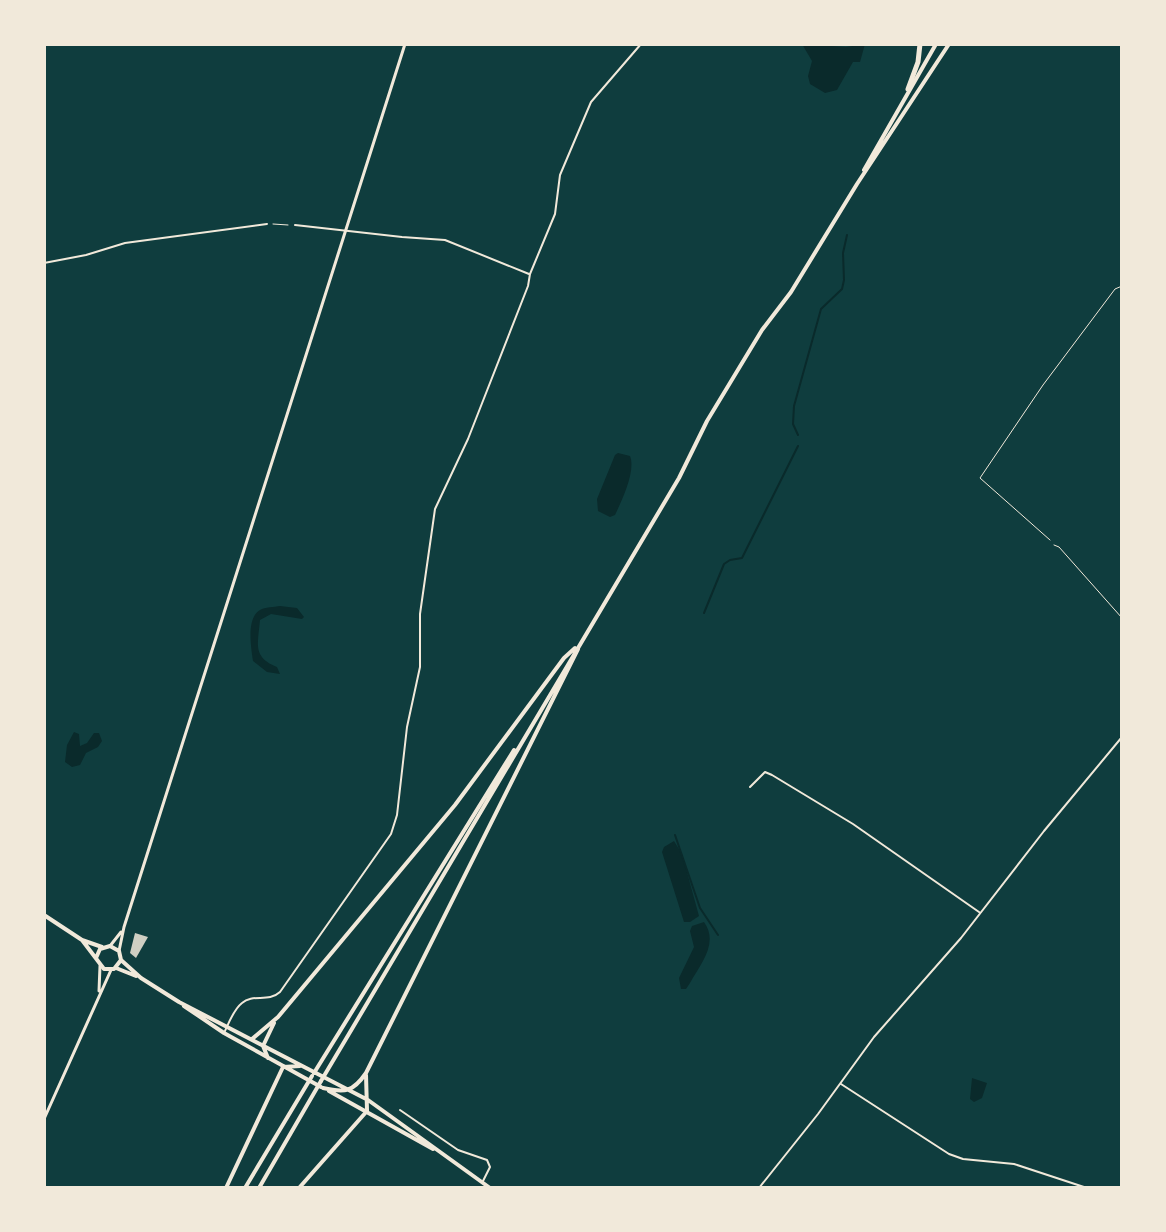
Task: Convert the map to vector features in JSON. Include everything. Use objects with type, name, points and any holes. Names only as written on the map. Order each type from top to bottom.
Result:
[{"type":"highway","points":[[908,89],[918,62],[920,44]]},
{"type":"main road","points":[[405,44],[119,951],[121,960],[141,978],[224,1033],[268,1058],[289,1066],[305,1066],[367,1111],[453,1161]]},
{"type":"main road","points":[[857,184],[936,44]]},
{"type":"main road","points":[[245,1188],[518,746],[681,475],[707,421],[762,330],[791,292],[949,44]]},
{"type":"main road","points":[[252,1039],[278,1017],[455,805],[564,658],[579,643]]},
{"type":"main road","points":[[344,1092],[366,1073],[548,707],[575,659],[579,643]]},
{"type":"main road","points":[[259,1188],[465,843],[518,746]]},
{"type":"main road","points":[[44,915],[82,940],[119,951]]},
{"type":"main road","points":[[110,946],[124,929]]},
{"type":"main road","points":[[82,940],[100,966],[99,991]]},
{"type":"main road","points":[[96,958],[102,947]]},
{"type":"main road","points":[[44,1119],[99,991],[121,960]]},
{"type":"main road","points":[[100,966],[141,978]]},
{"type":"main road","points":[[179,1002],[252,1039],[323,1088],[368,1100],[490,1188]]},
{"type":"main road","points":[[268,1058],[263,1046],[278,1017]]},
{"type":"main road","points":[[226,1188],[289,1066]]},
{"type":"main road","points":[[299,1188],[367,1111],[366,1073]]},
{"type":"street","points":[[224,1033],[234,1012],[245,1000],[271,999],[280,992],[391,834],[397,815],[407,727],[420,667],[420,614],[435,509],[477,415],[555,214],[560,175],[591,102],[641,44]]},
{"type":"street","points":[[44,263],[125,243],[267,224]]},
{"type":"street","points":[[295,225],[445,240],[530,274]]},
{"type":"street","points":[[759,1188],[874,1037],[980,913],[1122,737]]},
{"type":"street","points":[[750,787],[760,774],[765,772],[772,775],[853,824],[980,913]]},
{"type":"street","points":[[840,1084],[949,1154],[963,1159],[1014,1164],[1087,1188]]},
{"type":"street","points":[[400,1110],[458,1150],[487,1160],[490,1167],[482,1182]]},
{"type":"lane","points":[[1054,545],[1122,618]]},
{"type":"path","points":[[267,224],[295,225]]},
{"type":"path","points":[[1054,545],[980,478],[1043,385],[1115,289],[1122,286]]},
{"type":"water","points":[[802,44],[846,47],[865,44],[860,62],[853,62],[837,90],[825,93],[810,84],[808,76],[812,61]]},
{"type":"water","points":[[618,453],[630,456],[631,469],[621,502],[615,515],[610,517],[598,511],[597,499]]},
{"type":"water","points":[[280,606],[297,608],[304,617],[271,614],[260,620],[258,649],[280,674],[267,672],[253,661],[250,633],[256,614],[262,609]]},
{"type":"water","points":[[74,732],[79,734],[80,746],[87,743],[94,733],[99,733],[102,741],[86,753],[80,765],[72,767],[65,762],[67,745]]},
{"type":"water","points":[[674,841],[682,854],[699,916],[690,922],[684,922],[662,852]]},
{"type":"water","points":[[704,922],[710,938],[707,953],[686,989],[681,989],[679,978],[694,947],[690,931],[692,926]]},
{"type":"water","points":[[972,1078],[987,1083],[982,1098],[974,1102],[970,1099]]},
{"type":"building","points":[[135,933],[148,937],[136,958],[130,953]]},
{"type":"waterway","points":[[798,435],[793,424],[794,406],[821,309],[842,289],[847,235]]},
{"type":"waterway","points":[[704,613],[724,564],[742,558],[798,446]]},
{"type":"waterway","points":[[675,835],[700,908],[718,935]]}]
